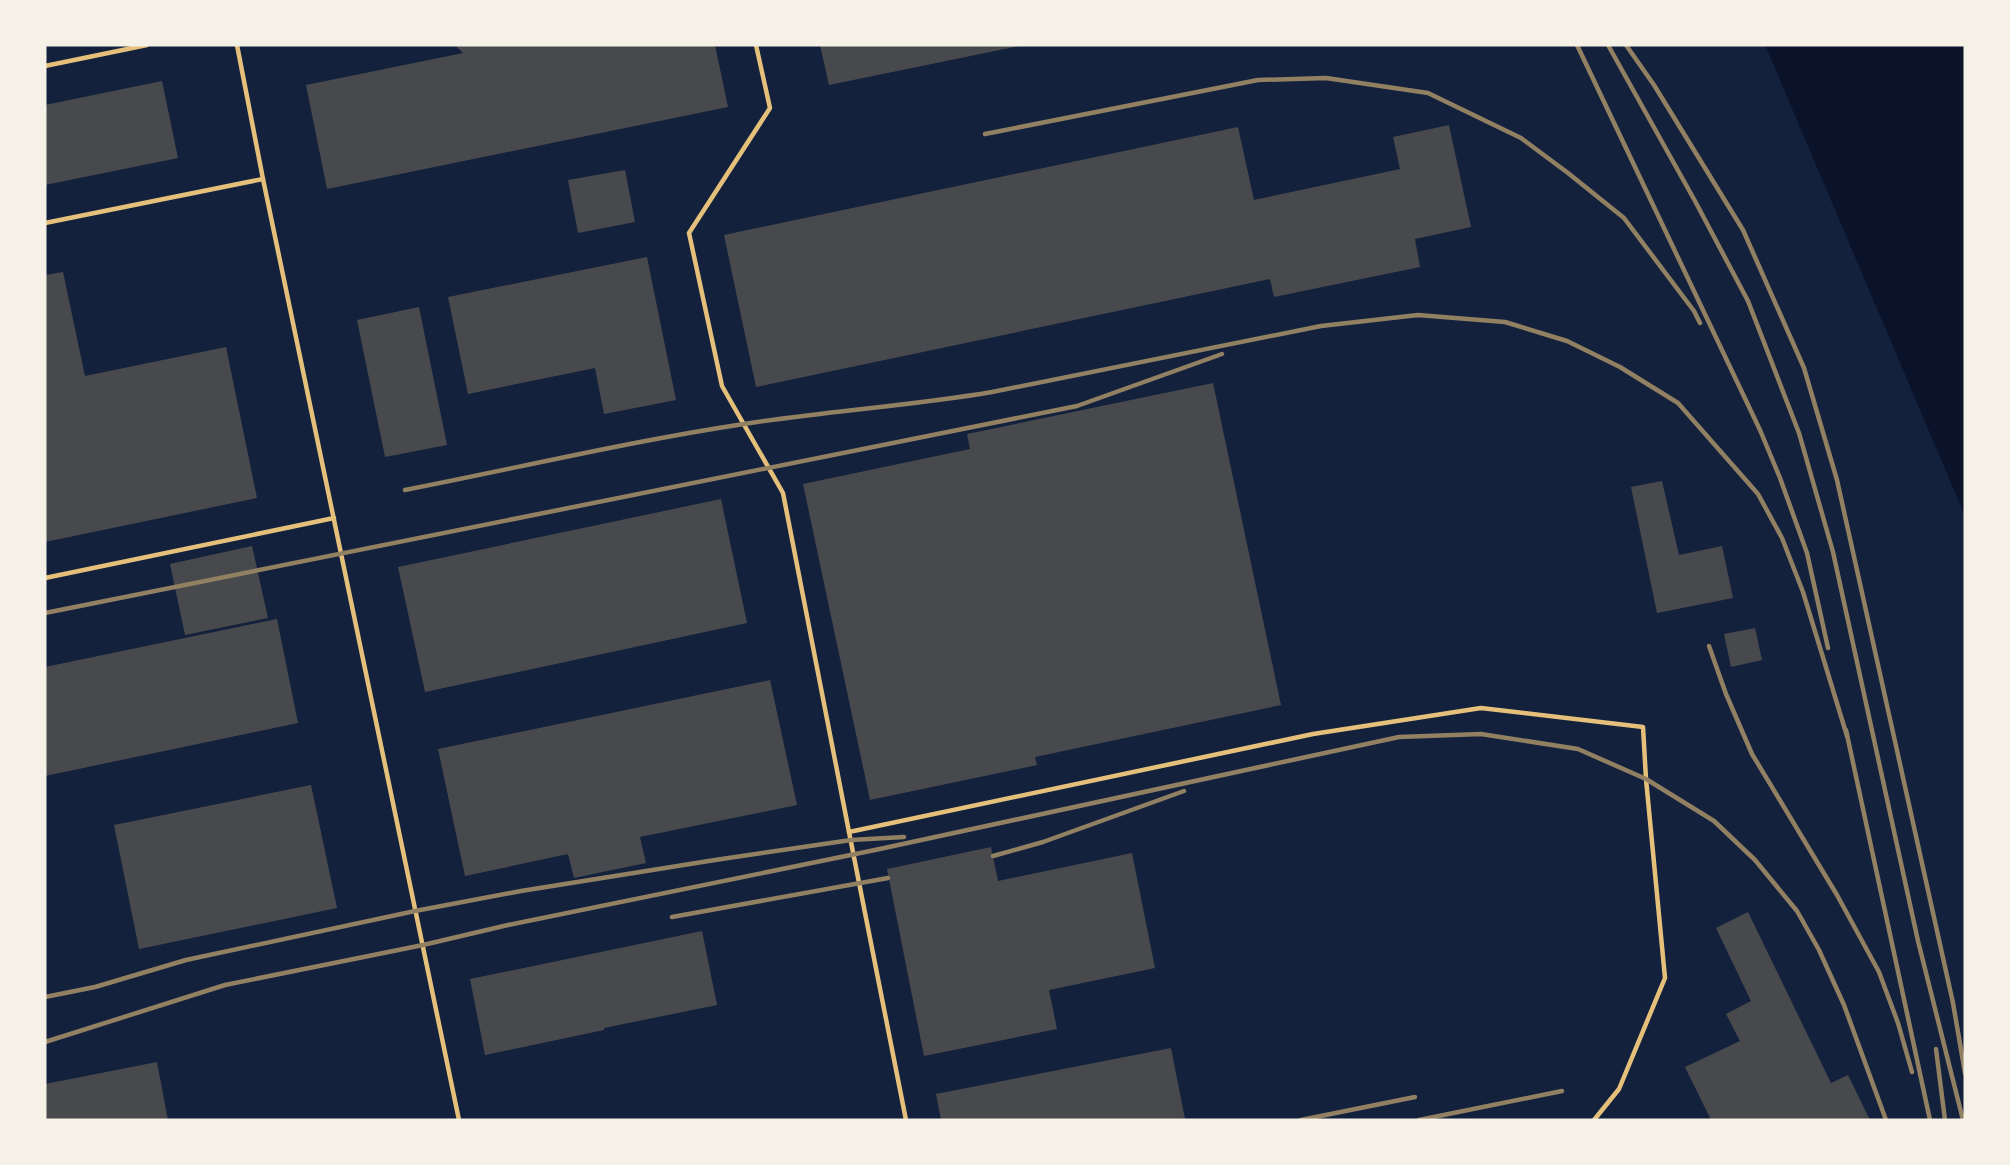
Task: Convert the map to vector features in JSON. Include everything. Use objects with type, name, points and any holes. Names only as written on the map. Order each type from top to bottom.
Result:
[{"type":"lane","points":[[45,66],[147,45]]},
{"type":"lane","points":[[237,45],[459,1120]]},
{"type":"lane","points":[[756,45],[770,108],[689,233],[722,386],[783,494],[906,1120]]},
{"type":"lane","points":[[45,223],[263,179]]},
{"type":"lane","points":[[45,578],[333,518]]},
{"type":"lane","points":[[849,832],[1313,734],[1481,708],[1643,727],[1665,978],[1619,1089],[1594,1120]]},
{"type":"water","points":[[1765,45],[1965,45],[1965,516]]},
{"type":"building","points":[[455,45],[715,45],[728,107],[327,189],[306,85],[463,53]]},
{"type":"building","points":[[820,45],[1018,45],[1019,46],[829,85]]},
{"type":"building","points":[[162,81],[178,158],[45,185],[45,105]]},
{"type":"building","points":[[1449,125],[1471,227],[1415,239],[1420,267],[1274,297],[1270,279],[756,387],[724,235],[1238,127],[1254,200],[1400,169],[1393,137]]},
{"type":"building","points":[[625,170],[635,222],[578,233],[568,180]]},
{"type":"building","points":[[647,257],[676,400],[604,414],[595,368],[468,394],[448,297]]},
{"type":"building","points":[[63,272],[85,376],[226,347],[257,498],[45,542],[45,275]]},
{"type":"building","points":[[419,307],[447,445],[385,457],[357,320]]},
{"type":"building","points":[[1213,383],[1281,705],[1035,757],[1037,765],[870,800],[803,484],[970,449],[967,434]]},
{"type":"building","points":[[1662,481],[1679,555],[1722,546],[1733,598],[1657,613],[1631,487]]},
{"type":"building","points":[[721,499],[747,623],[425,692],[398,567]]},
{"type":"building","points":[[252,546],[268,618],[185,635],[170,564]]},
{"type":"building","points":[[277,619],[298,723],[45,776],[45,667]]},
{"type":"building","points":[[1755,628],[1762,660],[1731,667],[1724,634]]},
{"type":"building","points":[[770,680],[797,805],[640,837],[646,863],[574,878],[568,854],[465,876],[438,749]]},
{"type":"building","points":[[311,785],[337,908],[139,949],[114,825]]},
{"type":"building","points":[[991,847],[998,881],[1132,853],[1155,968],[1049,990],[1057,1029],[924,1056],[887,869]]},
{"type":"building","points":[[1748,912],[1831,1083],[1848,1075],[1870,1120],[1711,1120],[1685,1067],[1740,1041],[1726,1014],[1751,1001],[1716,928]]},
{"type":"building","points":[[702,931],[717,1005],[485,1055],[470,979]]},
{"type":"building","points":[[1171,1048],[1185,1119],[941,1120],[936,1094]]},
{"type":"building","points":[[157,1062],[168,1120],[45,1120],[45,1084]]},
{"type":"railway","points":[[1577,45],[1760,430],[1780,478],[1807,553],[1828,648]]},
{"type":"railway","points":[[1608,45],[1748,301],[1799,433],[1833,552],[1918,941],[1963,1120]]},
{"type":"railway","points":[[1626,45],[1654,85],[1743,230],[1804,368],[1837,480],[1953,1003],[1965,1073]]},
{"type":"railway","points":[[985,134],[1258,80],[1326,78],[1428,93],[1521,138],[1624,218],[1694,311],[1700,323]]},
{"type":"railway","points":[[405,490],[702,431],[775,419],[992,392],[1321,326],[1418,315],[1505,322],[1567,341],[1620,367],[1678,403],[1758,494],[1782,538],[1803,592],[1847,736]]},
{"type":"railway","points":[[45,613],[1077,406],[1222,354]]},
{"type":"railway","points":[[1709,646],[1726,694],[1752,754],[1837,895],[1879,972],[1898,1023],[1912,1072]]},
{"type":"railway","points":[[1846,730],[1930,1120]]},
{"type":"railway","points":[[45,1042],[225,985],[875,850],[1399,737],[1481,734],[1578,749],[1646,779],[1714,821],[1755,860],[1797,911],[1819,950],[1844,1005],[1886,1120]]},
{"type":"railway","points":[[993,856],[1043,842],[1184,791]]},
{"type":"railway","points":[[45,997],[95,987],[186,960],[521,891],[851,840],[904,837]]},
{"type":"railway","points":[[672,917],[888,878]]},
{"type":"railway","points":[[1936,1049],[1945,1120]]},
{"type":"railway","points":[[1419,1120],[1562,1091]]},
{"type":"railway","points":[[1301,1120],[1415,1097]]}]
